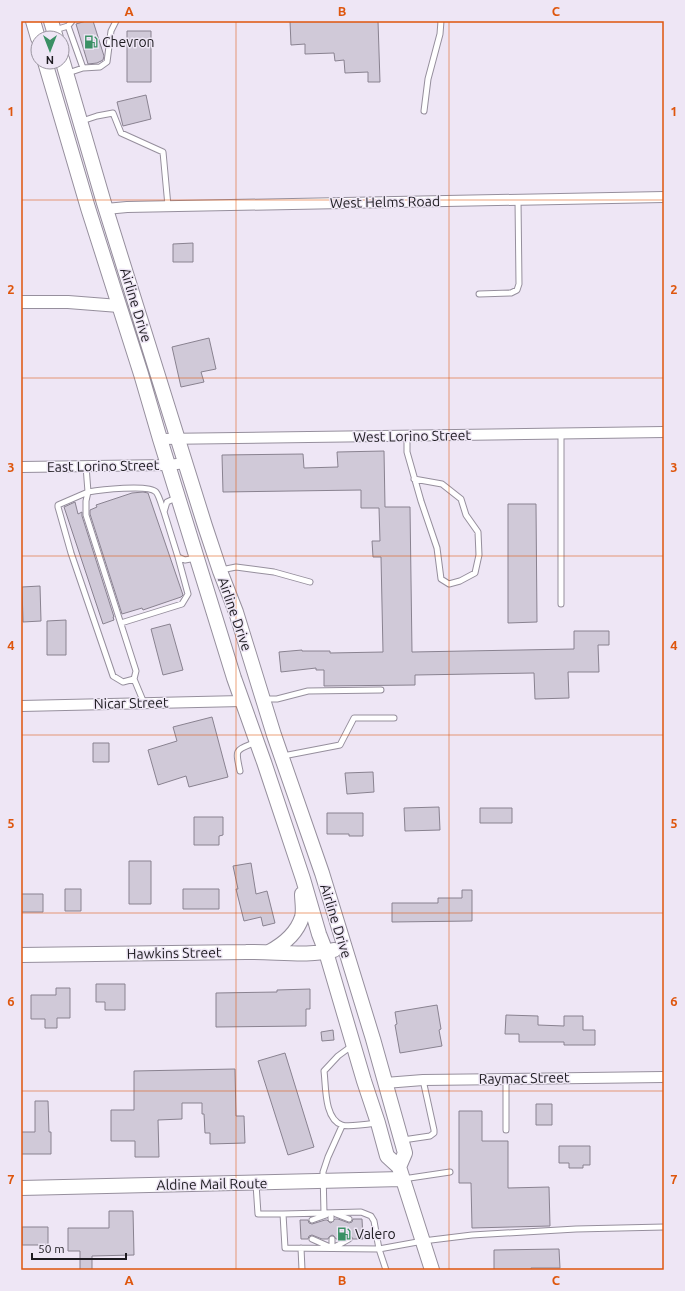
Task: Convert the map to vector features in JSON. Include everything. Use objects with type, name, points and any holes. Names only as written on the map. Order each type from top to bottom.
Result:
[{"type":"main road","name":"Airline Drive","points":[[47,70],[88,208],[142,374],[160,439],[197,558],[242,701],[257,741],[303,879],[387,1156],[401,1173],[432,1270]]},
{"type":"main road","name":"Airline Drive","points":[[66,70],[106,210],[178,440],[220,571],[236,612],[274,735],[322,873],[373,1040],[405,1153],[401,1173]]},
{"type":"main road","points":[[270,952],[281,945],[294,932],[302,916],[303,879]]},
{"type":"main road","name":"Hawkins Street","points":[[21,955],[270,952],[311,953],[326,952],[344,948]]},
{"type":"main road","name":"Aldine Mail Route","points":[[21,1188],[323,1181],[401,1173]]},
{"type":"street","name":"West Helms Road","points":[[106,210],[127,207],[168,206],[664,197]]},
{"type":"street","points":[[21,302],[74,302],[119,306]]},
{"type":"street","name":"West Lorino Street","points":[[160,439],[178,440],[664,432]]},
{"type":"street","name":"East Lorino Street","points":[[21,467],[168,465],[186,463]]},
{"type":"street","name":"Nicar Street","points":[[21,706],[242,701]]},
{"type":"street","name":"Raymac Street","points":[[385,1083],[423,1080],[664,1077]]},
{"type":"lane","points":[[54,30],[68,26],[72,21]]},
{"type":"lane","points":[[67,73],[83,68],[100,67],[107,62],[111,31],[116,21]]},
{"type":"lane","points":[[424,111],[428,80],[440,34],[441,21]]},
{"type":"lane","points":[[68,26],[83,68]]},
{"type":"lane","points":[[81,122],[113,112],[121,133],[163,152],[168,206]]},
{"type":"lane","points":[[479,294],[511,293],[517,290],[519,284],[518,200]]},
{"type":"lane","points":[[561,434],[561,604]]},
{"type":"lane","points":[[407,436],[407,452],[414,479],[437,548],[441,579],[449,584],[460,581],[475,573],[479,555],[478,532],[466,515],[460,499],[442,484],[414,479]]},
{"type":"lane","points":[[86,466],[88,492],[86,501],[86,515],[136,671],[134,679],[144,703]]},
{"type":"lane","points":[[121,623],[182,604],[188,594],[164,512],[156,491],[149,488],[88,492],[58,505],[71,553],[113,676],[123,682],[134,679]]},
{"type":"lane","points":[[164,512],[167,502],[178,497]]},
{"type":"lane","points":[[178,557],[185,560],[197,558]]},
{"type":"lane","points":[[220,571],[236,567],[274,572],[310,582]]},
{"type":"lane","points":[[263,699],[277,699],[308,691],[381,690]]},
{"type":"lane","points":[[282,756],[340,745],[354,718],[394,718]]},
{"type":"lane","points":[[240,771],[236,755],[238,751],[257,741]]},
{"type":"lane","points":[[354,1045],[338,1056],[324,1071],[328,1109],[332,1119],[342,1126],[378,1123]]},
{"type":"lane","points":[[506,1079],[506,1130]]},
{"type":"lane","points":[[402,1140],[430,1136],[434,1133],[423,1080]]},
{"type":"lane","points":[[324,1213],[323,1172],[342,1126]]},
{"type":"lane","points":[[401,1173],[450,1172]]},
{"type":"lane","points":[[256,1183],[258,1214],[361,1212],[371,1216],[374,1221],[379,1249],[386,1270]]},
{"type":"lane","points":[[331,1213],[331,1219]]},
{"type":"lane","points":[[312,1220],[331,1213],[349,1219]]},
{"type":"lane","points":[[283,1214],[285,1248],[379,1249],[423,1241],[496,1234],[576,1229],[664,1227]]},
{"type":"lane","points":[[312,1239],[332,1248]]},
{"type":"lane","points":[[332,1239],[332,1248]]},
{"type":"lane","points":[[332,1248],[349,1239]]},
{"type":"lane","points":[[301,1248],[302,1270]]},
{"type":"building","points":[[86,21],[93,21],[104,56],[103,60],[97,63],[88,64],[76,24]]},
{"type":"building","points":[[290,21],[378,21],[380,82],[368,82],[368,72],[345,73],[344,60],[335,61],[334,53],[305,54],[305,44],[291,45]]},
{"type":"building","points":[[127,31],[151,31],[151,82],[127,82]]},
{"type":"building","points":[[146,95],[151,119],[123,126],[117,102]]},
{"type":"building","points":[[193,243],[193,262],[173,262],[173,244]]},
{"type":"building","points":[[209,338],[216,369],[201,372],[204,382],[181,387],[172,347]]},
{"type":"building","points":[[384,451],[385,507],[410,507],[412,652],[574,649],[574,631],[609,631],[609,645],[598,645],[599,672],[568,672],[569,698],[535,699],[534,673],[415,675],[415,685],[324,686],[324,670],[316,670],[316,668],[281,672],[279,652],[302,650],[330,651],[330,653],[383,652],[381,557],[373,557],[372,541],[380,541],[379,508],[361,508],[361,490],[223,492],[222,455],[303,454],[304,468],[338,467],[337,452]]},
{"type":"building","points":[[132,493],[148,493],[183,595],[143,610],[142,608],[122,614],[90,510],[97,507],[96,505]]},
{"type":"building","points":[[75,502],[78,514],[82,512],[114,617],[114,620],[103,624],[64,507]]},
{"type":"building","points":[[508,504],[536,504],[537,622],[508,623]]},
{"type":"building","points":[[40,586],[41,621],[23,622],[22,587]]},
{"type":"building","points":[[66,620],[66,655],[47,655],[47,621]]},
{"type":"building","points":[[170,624],[183,670],[163,675],[151,629]]},
{"type":"building","points":[[212,717],[228,777],[189,787],[186,776],[158,785],[148,750],[177,741],[173,727]]},
{"type":"building","points":[[93,743],[109,743],[109,762],[93,762]]},
{"type":"building","points":[[373,772],[374,792],[347,794],[345,773]]},
{"type":"building","points":[[439,807],[440,830],[405,831],[404,808]]},
{"type":"building","points":[[480,808],[512,808],[512,823],[480,823]]},
{"type":"building","points":[[327,813],[363,813],[363,836],[349,836],[349,834],[327,834]]},
{"type":"building","points":[[194,817],[223,817],[223,835],[219,836],[219,845],[194,845]]},
{"type":"building","points":[[129,861],[151,861],[151,904],[129,904]]},
{"type":"building","points":[[251,863],[256,894],[267,891],[275,923],[263,926],[261,917],[244,921],[236,889],[238,889],[233,866]]},
{"type":"building","points":[[65,889],[81,889],[81,911],[65,911]]},
{"type":"building","points":[[183,889],[219,889],[219,909],[183,909]]},
{"type":"building","points":[[462,890],[472,890],[472,921],[392,922],[392,903],[438,903],[438,898],[462,898]]},
{"type":"building","points":[[21,894],[43,894],[43,912],[21,912]]},
{"type":"building","points":[[96,984],[125,984],[125,1010],[105,1010],[105,1002],[96,1002]]},
{"type":"building","points":[[56,988],[70,988],[70,1018],[57,1018],[57,1028],[45,1028],[45,1019],[31,1019],[31,995],[56,995]]},
{"type":"building","points":[[310,989],[310,1009],[306,1009],[306,1026],[216,1027],[216,993],[277,992],[277,990]]},
{"type":"building","points":[[437,1005],[442,1046],[400,1053],[395,1025],[397,1024],[395,1012]]},
{"type":"building","points":[[506,1015],[538,1016],[538,1025],[564,1026],[564,1016],[583,1016],[583,1030],[595,1030],[595,1045],[564,1045],[564,1042],[519,1042],[519,1034],[505,1034]]},
{"type":"building","points":[[333,1030],[334,1040],[322,1041],[321,1032]]},
{"type":"building","points":[[285,1053],[314,1147],[288,1155],[258,1061]]},
{"type":"building","points":[[235,1069],[236,1116],[244,1116],[245,1143],[210,1144],[210,1133],[205,1133],[202,1103],[182,1103],[182,1119],[158,1120],[159,1157],[135,1157],[135,1141],[111,1141],[111,1110],[134,1110],[134,1071]]},
{"type":"building","points":[[35,1101],[48,1101],[49,1132],[51,1132],[51,1154],[21,1154],[21,1132],[35,1132]]},
{"type":"building","points":[[536,1104],[552,1104],[552,1125],[536,1125]]},
{"type":"building","points":[[459,1111],[482,1111],[482,1141],[508,1141],[508,1188],[549,1187],[550,1226],[472,1228],[471,1183],[459,1183]]},
{"type":"building","points":[[559,1146],[590,1146],[590,1165],[583,1165],[583,1168],[569,1168],[569,1163],[559,1163]]},
{"type":"building","points":[[109,1211],[133,1211],[134,1255],[92,1256],[92,1270],[80,1270],[80,1251],[68,1251],[68,1228],[109,1228]]},
{"type":"building","points":[[335,1219],[349,1223],[352,1222],[353,1219],[362,1219],[363,1239],[353,1239],[349,1235],[341,1239],[336,1239],[332,1235],[328,1239],[322,1239],[312,1235],[309,1236],[308,1239],[301,1239],[300,1220],[308,1220],[309,1223],[312,1224],[325,1220],[331,1223]]},
{"type":"building","points":[[22,1227],[48,1227],[48,1245],[22,1245]]},
{"type":"building","points":[[559,1249],[560,1268],[494,1270],[494,1250]]},
{"type":"place","name":"Chevron","points":[[91,42]]},
{"type":"place","name":"Valero","points":[[344,1234]]}]
